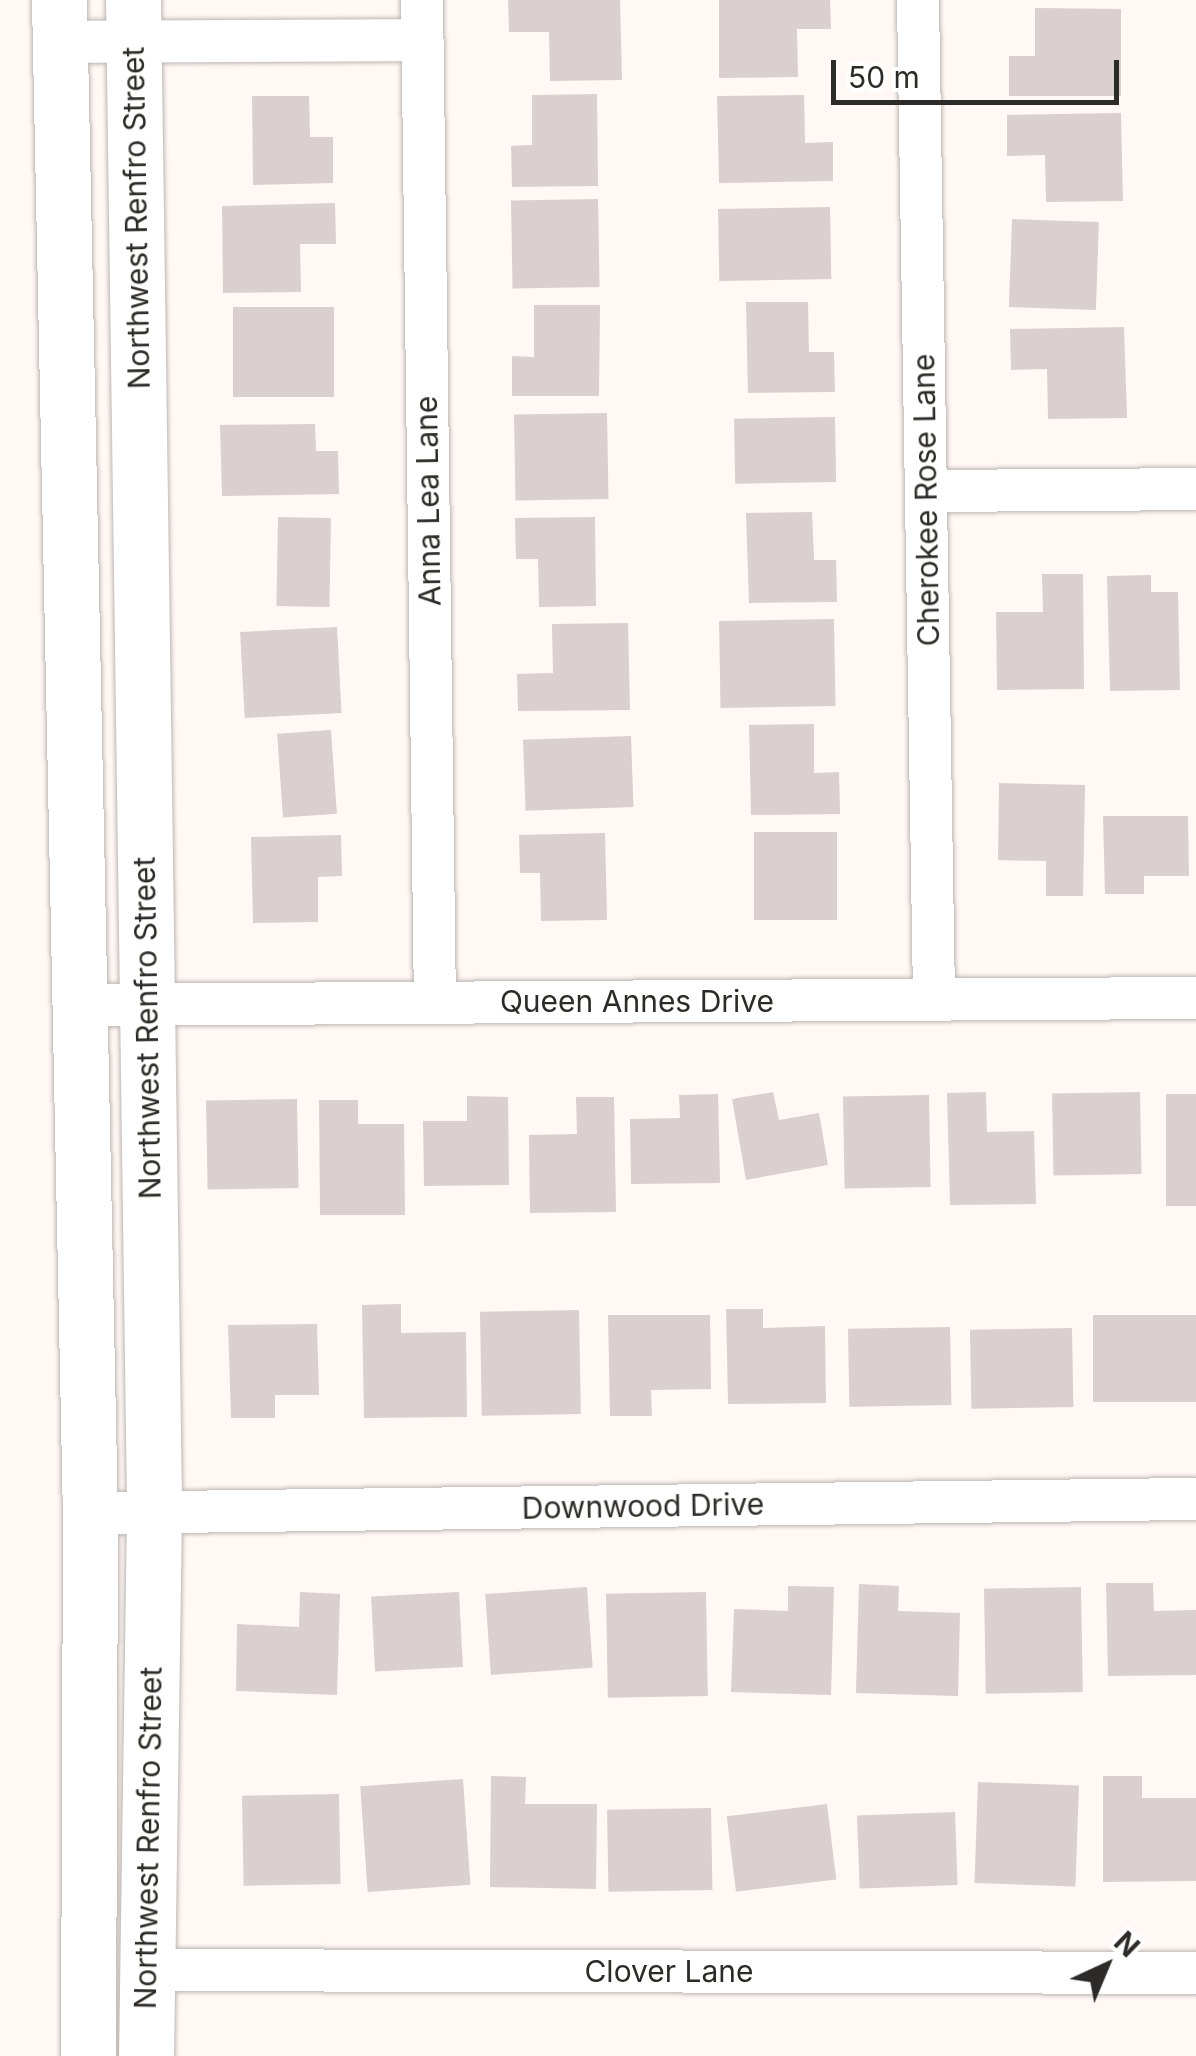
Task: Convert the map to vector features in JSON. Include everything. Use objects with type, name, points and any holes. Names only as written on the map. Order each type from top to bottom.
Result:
[{"type":"main road","name":"Northwest Renfro Street","points":[[60,21],[90,1514],[88,2056]]},
{"type":"main road","name":"Northwest Renfro Street","points":[[133,22],[154,1513],[142,1970],[146,2056]]},
{"type":"street","name":"Cherokee Rose Lane","points":[[918,0],[934,999]]},
{"type":"street","points":[[60,21],[422,20]]},
{"type":"street","name":"Anna Lea Lane","points":[[422,20],[435,1002]]},
{"type":"street","points":[[926,491],[1196,489]]},
{"type":"street","name":"Queen Annes Drive","points":[[78,1005],[1196,998]]},
{"type":"street","name":"Downwood Drive","points":[[90,1514],[1196,1499]]},
{"type":"street","name":"Clover Lane","points":[[142,1970],[1196,1973]]},
{"type":"building","points":[[508,0],[620,0],[622,80],[550,81],[549,32],[509,32]]},
{"type":"building","points":[[719,0],[830,0],[831,29],[797,29],[798,77],[719,78]]},
{"type":"building","points":[[1035,8],[1121,9],[1121,96],[1009,96],[1009,56],[1035,56]]},
{"type":"building","points":[[597,94],[598,186],[512,187],[511,146],[532,145],[532,95]]},
{"type":"building","points":[[804,95],[805,143],[833,142],[833,181],[719,183],[717,96]]},
{"type":"building","points":[[252,96],[309,96],[310,137],[333,137],[333,183],[253,185]]},
{"type":"building","points":[[1121,113],[1123,201],[1046,202],[1045,155],[1007,156],[1007,115]]},
{"type":"building","points":[[598,199],[600,287],[513,289],[511,201]]},
{"type":"building","points":[[335,203],[336,244],[300,244],[301,292],[223,293],[222,206]]},
{"type":"building","points":[[830,207],[831,279],[719,281],[718,209]]},
{"type":"building","points":[[1012,219],[1099,222],[1096,310],[1009,307]]},
{"type":"building","points":[[746,302],[808,302],[809,352],[834,352],[835,392],[748,393]]},
{"type":"building","points":[[534,305],[600,305],[599,396],[512,396],[512,356],[534,357]]},
{"type":"building","points":[[233,307],[334,307],[334,397],[233,397]]},
{"type":"building","points":[[1124,327],[1127,418],[1048,419],[1047,369],[1011,370],[1010,329]]},
{"type":"building","points":[[607,413],[609,499],[516,501],[514,415]]},
{"type":"building","points":[[835,417],[836,482],[735,484],[734,419]]},
{"type":"building","points":[[315,424],[316,451],[338,451],[339,494],[222,496],[220,425]]},
{"type":"building","points":[[812,512],[814,560],[836,560],[837,602],[749,603],[746,513]]},
{"type":"building","points":[[278,517],[331,518],[329,607],[276,606]]},
{"type":"building","points":[[595,517],[596,606],[539,607],[538,559],[516,559],[515,518]]},
{"type":"building","points":[[1042,574],[1083,574],[1084,689],[997,690],[996,612],[1043,612]]},
{"type":"building","points":[[1151,575],[1151,592],[1178,592],[1180,690],[1110,691],[1107,576]]},
{"type":"building","points":[[834,619],[836,706],[721,708],[719,621]]},
{"type":"building","points":[[628,623],[630,710],[518,711],[517,674],[553,673],[552,624]]},
{"type":"building","points":[[337,627],[342,713],[245,718],[240,632]]},
{"type":"building","points":[[814,724],[814,773],[839,772],[840,814],[751,815],[749,725]]},
{"type":"building","points":[[331,730],[337,814],[283,818],[277,734]]},
{"type":"building","points":[[631,736],[633,807],[526,811],[523,740]]},
{"type":"building","points":[[999,783],[1085,785],[1083,896],[1046,896],[1046,861],[998,860]]},
{"type":"building","points":[[1103,816],[1188,816],[1189,876],[1144,876],[1144,894],[1105,894]]},
{"type":"building","points":[[754,832],[837,832],[837,920],[754,920]]},
{"type":"building","points":[[605,833],[607,920],[541,921],[540,873],[520,873],[519,835]]},
{"type":"building","points":[[341,835],[342,876],[318,877],[318,922],[253,923],[251,837]]},
{"type":"building","points":[[773,1092],[779,1120],[819,1113],[828,1165],[746,1180],[732,1099]]},
{"type":"building","points":[[986,1092],[987,1132],[1034,1131],[1036,1204],[950,1205],[947,1093]]},
{"type":"building","points":[[1140,1092],[1141,1174],[1053,1176],[1052,1094]]},
{"type":"building","points":[[718,1094],[720,1183],[631,1184],[630,1119],[680,1118],[679,1095]]},
{"type":"building","points":[[1166,1094],[1196,1094],[1196,1206],[1166,1206]]},
{"type":"building","points":[[929,1095],[931,1187],[845,1188],[843,1097]]},
{"type":"building","points":[[467,1096],[508,1097],[509,1185],[424,1186],[423,1121],[467,1121]]},
{"type":"building","points":[[576,1097],[614,1097],[616,1212],[530,1213],[529,1135],[577,1134]]},
{"type":"building","points":[[297,1099],[299,1188],[208,1190],[206,1101]]},
{"type":"building","points":[[319,1100],[358,1100],[358,1124],[404,1124],[405,1215],[320,1215]]},
{"type":"building","points":[[401,1304],[401,1333],[466,1332],[467,1417],[364,1418],[362,1305]]},
{"type":"building","points":[[726,1309],[763,1309],[763,1328],[825,1326],[826,1403],[728,1404]]},
{"type":"building","points":[[579,1310],[581,1414],[482,1416],[480,1312]]},
{"type":"building","points":[[608,1315],[710,1315],[711,1389],[651,1390],[652,1416],[610,1416]]},
{"type":"building","points":[[1093,1315],[1196,1315],[1196,1402],[1093,1402]]},
{"type":"building","points":[[317,1324],[319,1395],[275,1395],[275,1418],[231,1418],[228,1325]]},
{"type":"building","points":[[950,1327],[951,1405],[849,1407],[848,1329]]},
{"type":"building","points":[[1072,1328],[1073,1407],[971,1409],[970,1330]]},
{"type":"building","points":[[1106,1583],[1153,1583],[1154,1611],[1196,1610],[1196,1675],[1108,1676]]},
{"type":"building","points":[[859,1584],[899,1586],[898,1611],[960,1613],[958,1696],[856,1693]]},
{"type":"building","points":[[788,1586],[834,1587],[831,1695],[731,1692],[734,1609],[788,1611]]},
{"type":"building","points":[[587,1587],[593,1668],[491,1675],[485,1594]]},
{"type":"building","points":[[1081,1587],[1083,1692],[986,1694],[984,1589]]},
{"type":"building","points":[[300,1592],[340,1594],[337,1695],[236,1691],[237,1624],[299,1627]]},
{"type":"building","points":[[459,1592],[463,1667],[375,1672],[371,1597]]},
{"type":"building","points":[[706,1592],[708,1696],[608,1698],[606,1594]]},
{"type":"building","points":[[491,1776],[526,1777],[525,1804],[597,1804],[596,1889],[490,1887]]},
{"type":"building","points":[[1103,1776],[1142,1776],[1142,1798],[1196,1798],[1196,1881],[1103,1882]]},
{"type":"building","points":[[463,1779],[470,1885],[368,1892],[360,1786]]},
{"type":"building","points":[[978,1782],[1079,1786],[1075,1886],[974,1883]]},
{"type":"building","points":[[339,1794],[341,1884],[244,1886],[242,1796]]},
{"type":"building","points":[[827,1804],[836,1879],[736,1892],[727,1816]]},
{"type":"building","points":[[711,1808],[712,1890],[608,1892],[607,1810]]},
{"type":"building","points":[[955,1812],[958,1885],[860,1888],[857,1815]]}]
